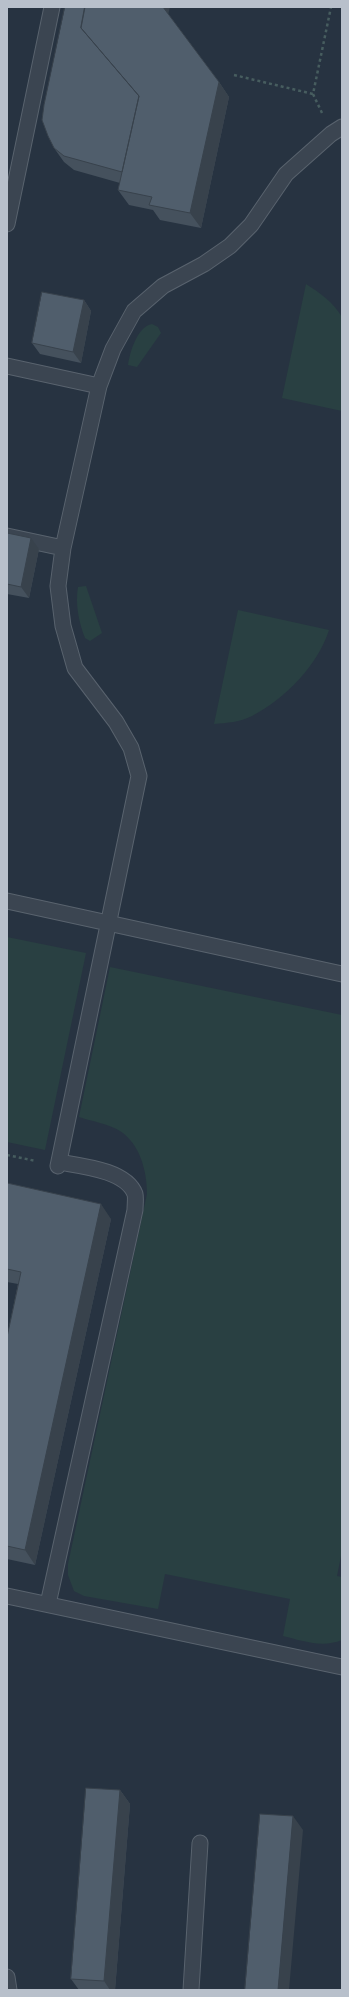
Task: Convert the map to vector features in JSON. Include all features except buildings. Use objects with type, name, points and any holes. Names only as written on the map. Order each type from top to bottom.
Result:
[{"type":"lane","points":[[7,224],[52,7]]},
{"type":"lane","points":[[48,1604],[135,1210],[135,1194],[126,1180],[110,1173],[59,1164],[107,923],[139,776],[131,748],[116,722],[75,668],[63,626],[59,592],[63,548],[99,386],[113,349],[134,312],[163,286],[204,264],[230,246],[251,225],[286,174],[336,130]]},
{"type":"lane","points":[[7,366],[99,386]]},
{"type":"lane","points":[[7,536],[63,548]]},
{"type":"lane","points":[[7,901],[342,974]]},
{"type":"lane","points":[[7,1596],[342,1667]]},
{"type":"lane","points":[[191,1990],[200,1843]]},
{"type":"lane","points":[[7,1978],[9,1990]]},
{"type":"path","points":[[313,94],[331,7]]},
{"type":"path","points":[[234,75],[313,94],[336,130]]},
{"type":"path","points":[[7,1155],[59,1164]]},
{"type":"green space","points":[[306,284],[330,302],[342,317],[342,411],[282,398]]},
{"type":"green space","points":[[152,324],[158,327],[161,333],[137,367],[128,365],[130,354],[138,335],[147,326]]},
{"type":"green space","points":[[86,586],[102,633],[90,641],[85,638],[79,620],[77,607],[78,587]]},
{"type":"green space","points":[[238,610],[329,630],[324,643],[309,668],[288,691],[252,716],[243,720],[214,724]]},
{"type":"green space","points":[[7,937],[86,953],[45,1150],[7,1142]]},
{"type":"green space","points":[[110,967],[342,1015],[342,1551],[337,1576],[342,1577],[342,1640],[320,1644],[305,1642],[283,1636],[290,1599],[165,1574],[158,1609],[84,1596],[74,1591],[68,1575],[68,1564],[147,1194],[144,1167],[133,1143],[127,1136],[111,1126],[79,1117]]}]
